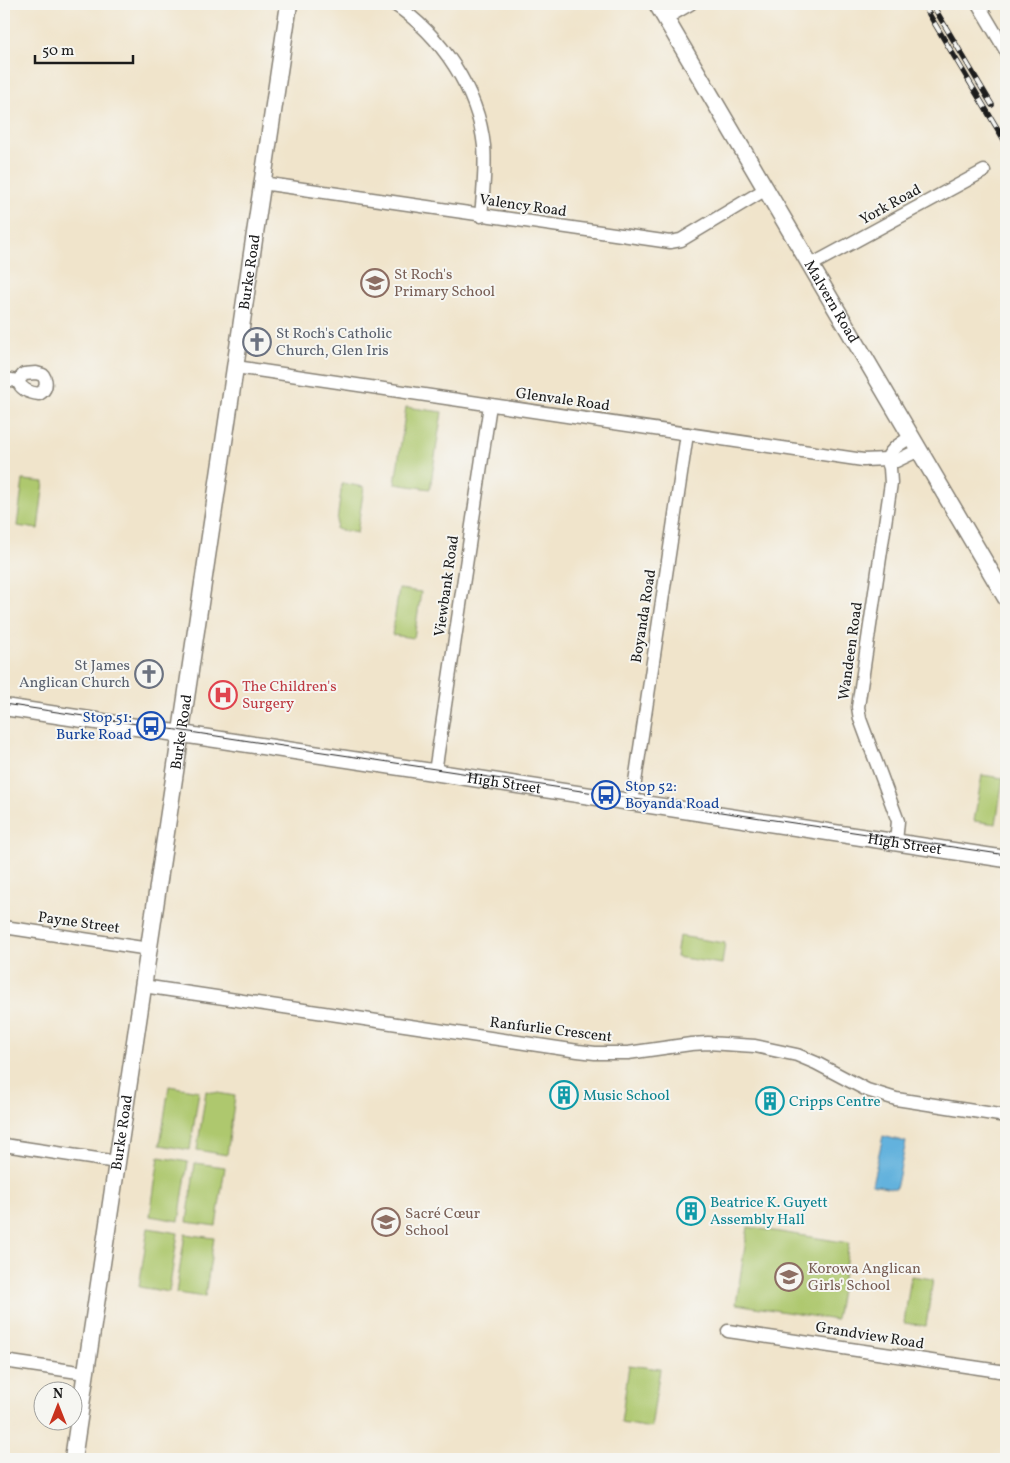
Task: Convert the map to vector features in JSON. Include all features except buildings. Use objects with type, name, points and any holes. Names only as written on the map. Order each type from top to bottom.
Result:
[{"type":"main road","name":"Burke Road","points":[[72,1459],[289,4]]},
{"type":"main road","name":"Malvern Road","points":[[657,4],[1006,598]]},
{"type":"main road","name":"High Street","points":[[4,707],[1006,859]]},
{"type":"street","points":[[394,4],[407,12],[443,50],[458,72],[470,95],[484,147],[484,185],[481,216]]},
{"type":"street","points":[[666,18],[690,4]]},
{"type":"street","points":[[978,4],[1006,51]]},
{"type":"street","name":"York Road","points":[[811,266],[984,171]]},
{"type":"street","name":"Valency Road","points":[[262,183],[670,242],[681,240],[766,189]]},
{"type":"street","name":"Glenvale Road","points":[[236,367],[863,460],[887,459]]},
{"type":"street","points":[[4,379],[18,381]]},
{"type":"street","name":"Viewbank Road","points":[[436,772],[490,405]]},
{"type":"street","name":"Boyanda Road","points":[[632,802],[687,434]]},
{"type":"street","points":[[887,459],[890,452],[899,444],[915,444]]},
{"type":"street","name":"Wandeen Road","points":[[887,459],[891,483],[858,707],[860,719],[898,821],[896,842]]},
{"type":"street","name":"Payne Street","points":[[4,927],[149,949]]},
{"type":"street","name":"Ranfurlie Crescent","points":[[143,986],[595,1053],[628,1053],[708,1043],[755,1046],[797,1055],[867,1090],[896,1099],[1006,1116]]},
{"type":"street","points":[[4,1145],[117,1162]]},
{"type":"street","name":"Grandview Road","points":[[728,1331],[1006,1372]]},
{"type":"street","points":[[4,1361],[85,1373]]},
{"type":"green space","points":[[406,407],[442,412],[430,489],[395,484]]},
{"type":"green space","points":[[23,480],[44,482],[38,529],[17,526]]},
{"type":"green space","points":[[342,483],[364,487],[357,533],[336,529]]},
{"type":"green space","points":[[399,589],[421,592],[414,638],[392,635]]},
{"type":"green space","points":[[982,775],[1003,778],[996,824],[974,821]]},
{"type":"green space","points":[[679,936],[725,943],[722,964],[676,957]]},
{"type":"green space","points":[[169,1086],[199,1091],[190,1150],[160,1145]]},
{"type":"green space","points":[[206,1091],[235,1096],[227,1155],[197,1150]]},
{"type":"green space","points":[[159,1157],[188,1162],[179,1221],[150,1216]]},
{"type":"green space","points":[[195,1163],[225,1167],[216,1226],[187,1222]]},
{"type":"green space","points":[[748,1227],[849,1243],[836,1320],[736,1304]]},
{"type":"green space","points":[[148,1228],[178,1233],[169,1292],[139,1287]]},
{"type":"green space","points":[[185,1234],[214,1238],[205,1297],[176,1293]]},
{"type":"green space","points":[[911,1276],[933,1279],[926,1326],[904,1323]]},
{"type":"green space","points":[[629,1365],[660,1369],[651,1428],[621,1423]]},
{"type":"water","points":[[883,1136],[906,1142],[896,1189],[872,1184]]},
{"type":"tram line","points":[[4,704],[1006,855]]},
{"type":"railway","points":[[923,4],[1006,143]]},
{"type":"railway","points":[[932,4],[992,105]]},
{"type":"place","name":"St Roch's Primary School","points":[[375,283]]},
{"type":"place","name":"St Roch's Catholic Church, Glen Iris","points":[[257,342]]},
{"type":"place","name":"St James Anglican Church","points":[[149,674]]},
{"type":"place","name":"The Children's Surgery","points":[[223,695]]},
{"type":"place","name":"Stop 51: Burke Road","points":[[151,726]]},
{"type":"place","name":"Stop 52: Boyanda Road","points":[[606,795]]},
{"type":"place","name":"Music School","points":[[564,1095]]},
{"type":"place","name":"Cripps Centre","points":[[770,1101]]},
{"type":"place","name":"Beatrice K. Guyett Assembly Hall","points":[[691,1211]]},
{"type":"place","name":"Sacré Cœur School","points":[[386,1222]]},
{"type":"place","name":"Korowa Anglican Girls' School","points":[[789,1277]]}]
